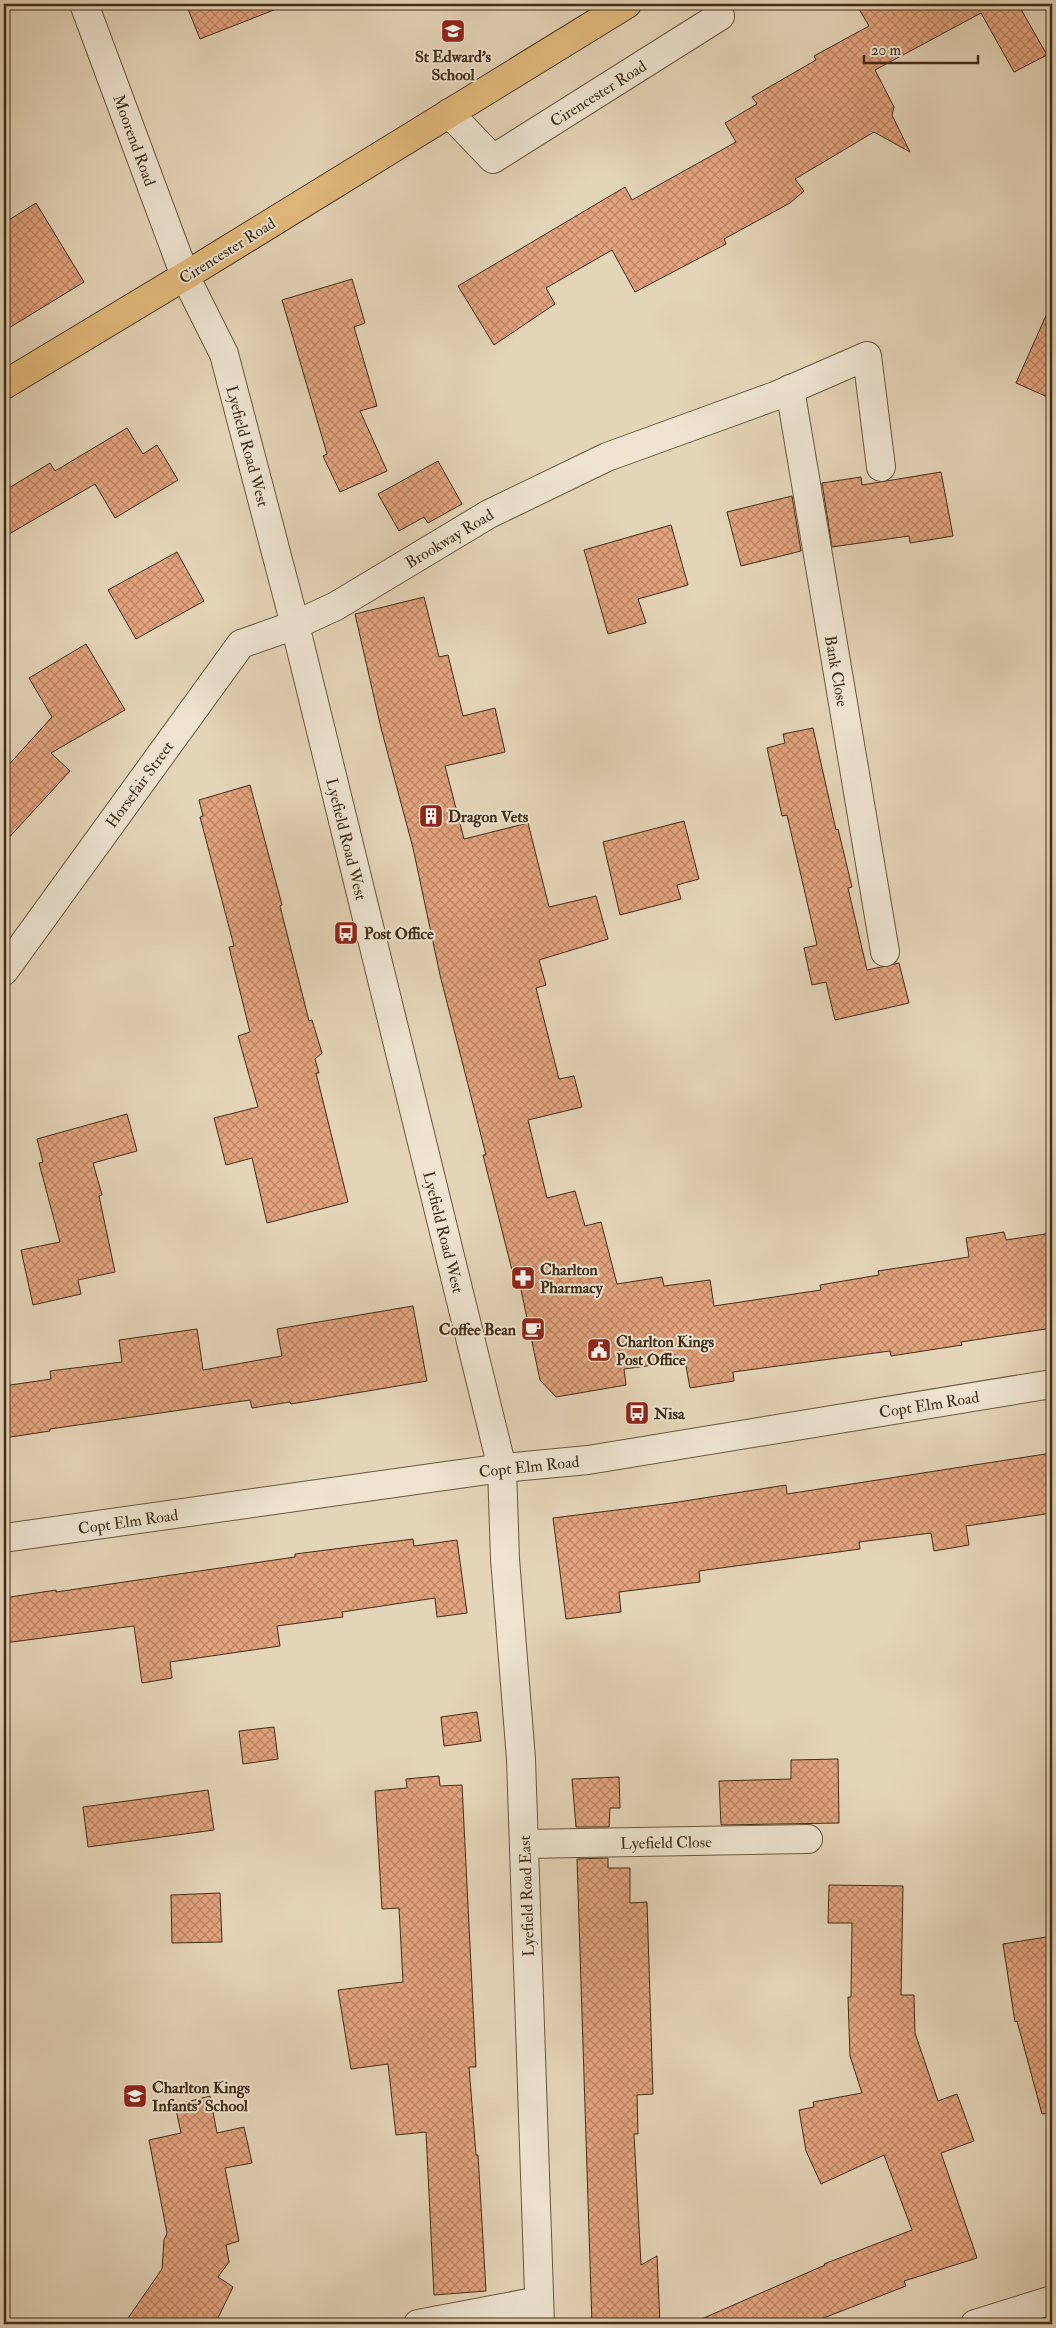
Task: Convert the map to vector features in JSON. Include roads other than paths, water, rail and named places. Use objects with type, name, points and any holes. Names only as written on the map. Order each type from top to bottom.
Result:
[{"type":"main road","name":"Cirencester Road","points":[[4,385],[627,4]]},
{"type":"street","name":"Moorend Road","points":[[84,4],[185,276]]},
{"type":"street","name":"Cirencester Road","points":[[449,113],[493,159],[720,16],[715,4]]},
{"type":"street","name":"Lyefield Road West","points":[[185,276],[224,354],[295,625],[502,1468]]},
{"type":"street","name":"Brookway Road","points":[[295,625],[336,606],[489,514],[607,458],[790,389],[867,356],[881,468]]},
{"type":"street","name":"Bank Close","points":[[790,389],[885,952]]},
{"type":"street","name":"Horsefair Street","points":[[4,971],[241,644],[295,625]]},
{"type":"street","name":"Copt Elm Road","points":[[4,1538],[502,1468],[588,1460],[1052,1384]]},
{"type":"street","name":"Lyefield Road East","points":[[502,1468],[505,1559],[521,1759],[540,2313]]},
{"type":"street","name":"Lyefield Close","points":[[524,1844],[808,1839]]},
{"type":"street","points":[[975,2324],[1052,2300]]},
{"type":"street","points":[[418,2324],[540,2313]]},
{"type":"place","name":"St Edward's School","points":[[453,31]]},
{"type":"place","name":"Dragon Vets","points":[[431,816]]},
{"type":"place","name":"Post Office","points":[[346,933]]},
{"type":"place","name":"Charlton Pharmacy","points":[[523,1278]]},
{"type":"place","name":"Coffee Bean","points":[[533,1329]]},
{"type":"place","name":"Charlton Kings Post Office","points":[[599,1350]]},
{"type":"place","name":"Nisa","points":[[637,1413]]},
{"type":"place","name":"Charlton Kings Infants' School","points":[[135,2096]]}]
